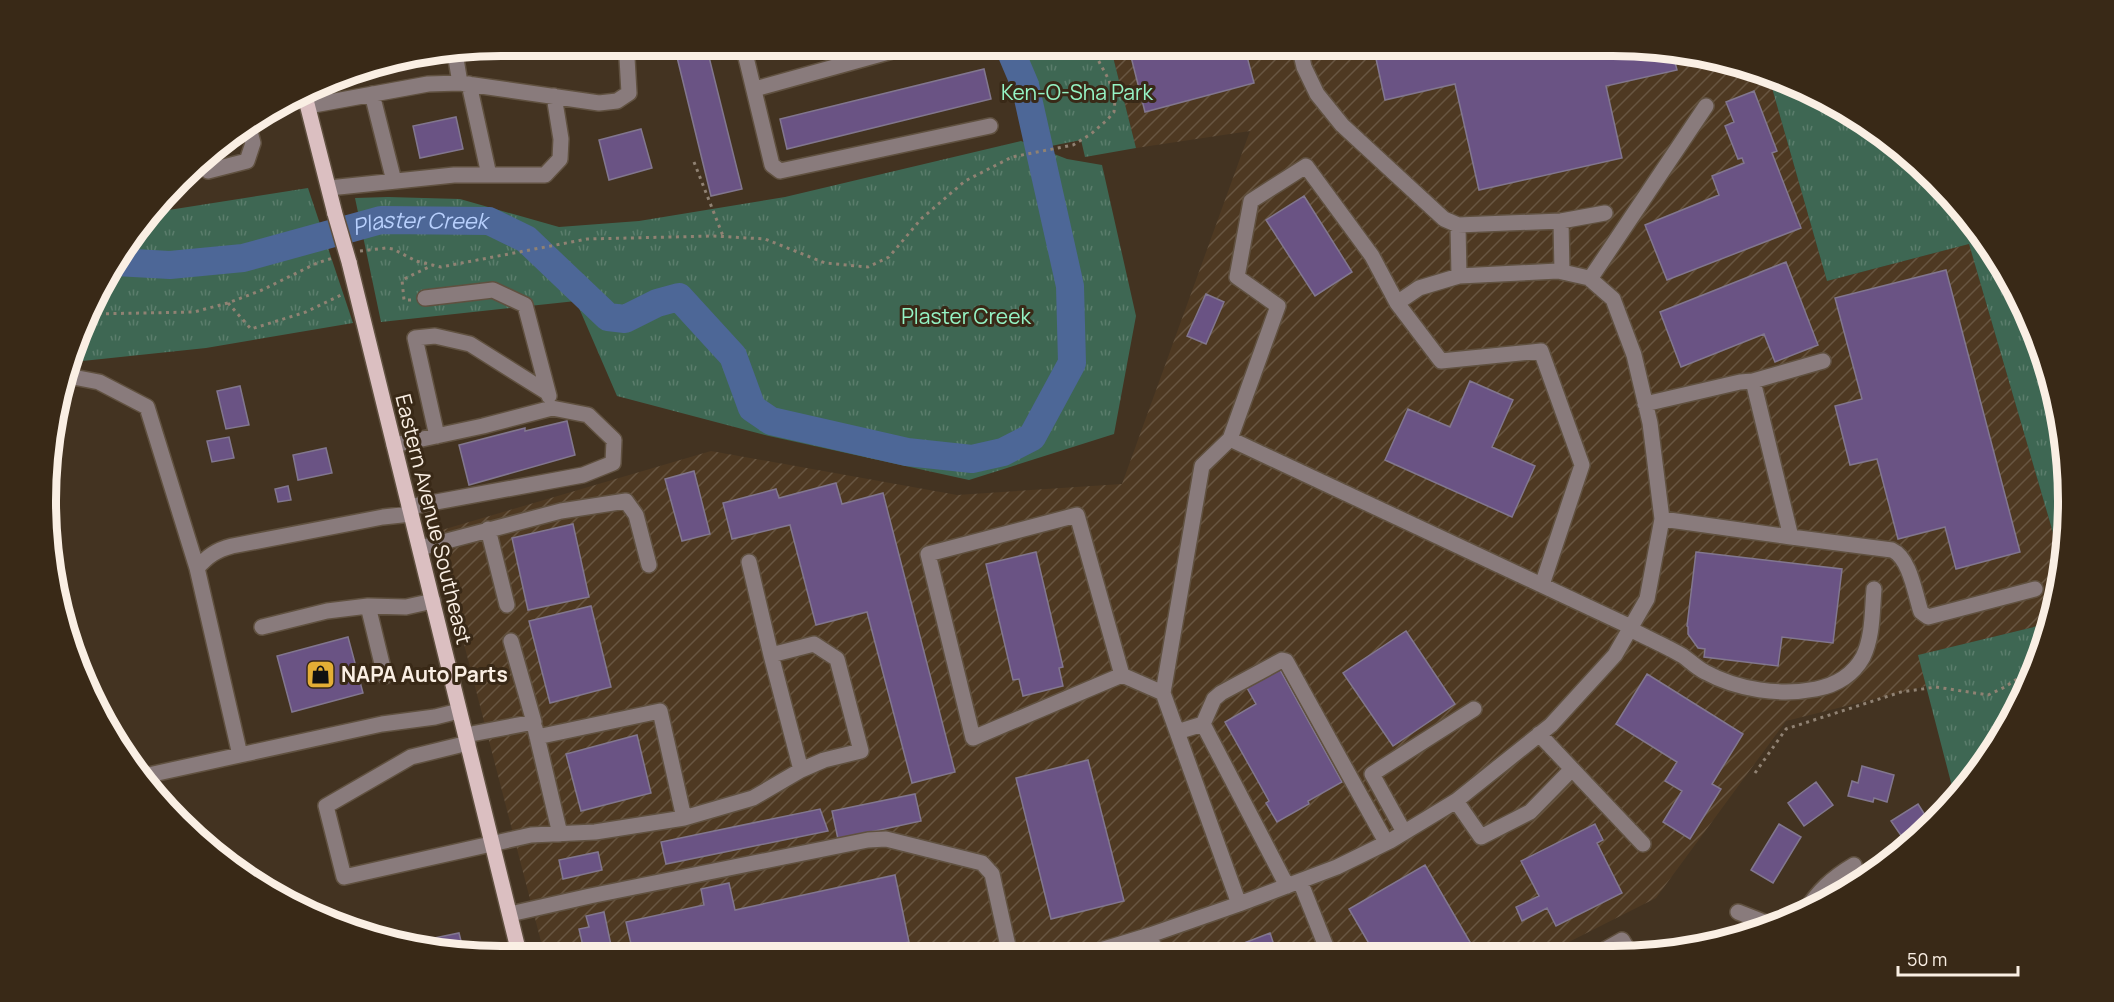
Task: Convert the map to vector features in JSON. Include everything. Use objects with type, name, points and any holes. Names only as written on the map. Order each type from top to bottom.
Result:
[{"type":"main road","name":"Eastern Avenue Southeast","points":[[306,100],[356,288],[517,946]]},
{"type":"street","points":[[309,99],[372,94],[428,84],[465,83],[599,103],[617,102],[629,93],[627,56]]},
{"type":"street","points":[[746,56],[772,165],[780,171],[990,126]]},
{"type":"street","points":[[755,89],[854,56]]},
{"type":"street","points":[[1302,56],[1317,94],[1342,125],[1444,219],[1458,225],[1561,221],[1605,213]]},
{"type":"street","points":[[457,58],[489,175]]},
{"type":"street","points":[[372,94],[394,181]]},
{"type":"street","points":[[329,188],[454,175],[545,175],[560,159],[561,139],[555,96]]},
{"type":"street","points":[[1590,279],[1706,106]]},
{"type":"street","points":[[208,171],[247,160],[253,143],[250,133]]},
{"type":"street","points":[[1239,904],[1163,693],[1202,466],[1230,439],[1278,306],[1237,278],[1251,201],[1306,166],[1372,256],[1397,303],[1441,361],[1540,351],[1582,465],[1542,585]]},
{"type":"street","points":[[1561,221],[1562,272]]},
{"type":"street","points":[[1458,225],[1460,276]]},
{"type":"street","points":[[1118,946],[1337,867],[1386,842],[1456,801],[1551,725],[1615,655],[1647,599],[1662,519],[1650,423],[1634,355],[1613,299],[1590,279],[1562,272],[1460,276],[1419,288],[1397,303]]},
{"type":"street","points":[[425,298],[493,290],[525,304],[550,400]]},
{"type":"street","points":[[197,568],[209,555],[219,549],[583,475],[613,463],[614,440],[588,415],[550,400],[470,344],[435,336],[415,338],[437,436]]},
{"type":"street","points":[[1645,404],[1753,381],[1823,361]]},
{"type":"street","points":[[74,377],[99,382],[147,406],[197,568],[240,755]]},
{"type":"street","points":[[1753,381],[1791,537]]},
{"type":"street","points":[[394,445],[483,426],[550,400]]},
{"type":"street","points":[[1230,439],[1542,585],[1630,628],[1683,657],[1705,673],[1739,685],[1776,693],[1802,691],[1830,686],[1849,675],[1862,658],[1869,640],[1874,589]]},
{"type":"street","points":[[420,548],[561,511],[626,501],[636,515],[649,565]]},
{"type":"street","points":[[1122,675],[1077,515],[928,555],[973,738],[1122,675],[1163,693]]},
{"type":"street","points":[[1662,519],[1892,550],[1899,553],[1905,561],[1921,612],[1928,617],[2035,589]]},
{"type":"street","points":[[488,529],[507,605]]},
{"type":"street","points":[[749,562],[801,770]]},
{"type":"street","points":[[261,627],[327,611],[368,606],[406,607],[433,601]]},
{"type":"street","points":[[368,606],[385,676]]},
{"type":"street","points":[[512,641],[536,729],[560,834]]},
{"type":"street","points":[[684,818],[660,711],[467,739],[411,757],[326,806],[344,877],[531,835],[595,832],[684,818],[753,798],[801,770],[824,760],[861,751],[837,659],[814,644],[771,655]]},
{"type":"street","points":[[1177,732],[1203,724],[1214,699],[1221,693],[1282,660],[1286,661],[1386,842]]},
{"type":"street","points":[[1404,832],[1372,774],[1474,709]]},
{"type":"street","points":[[150,775],[382,724],[435,717],[459,711]]},
{"type":"street","points":[[1203,724],[1293,884],[1325,946]]},
{"type":"street","points":[[1539,734],[1643,844]]},
{"type":"street","points":[[1456,801],[1481,837],[1530,812],[1572,769]]},
{"type":"street","points":[[510,914],[868,840],[886,839],[982,863],[992,874],[1008,946]]},
{"type":"street","points":[[1812,900],[1833,878],[1854,865]]},
{"type":"street","points":[[1738,912],[1761,921]]},
{"type":"street","points":[[1150,935],[1153,946]]},
{"type":"street","points":[[1611,946],[1622,940],[1626,946]]},
{"type":"path","points":[[441,267],[587,238],[723,236],[765,239],[825,263],[868,267],[889,257],[921,219],[965,181],[1012,157],[1073,145],[1091,134],[1114,112],[1115,100],[1109,80],[1096,56]]},
{"type":"path","points":[[694,162],[723,236]]},
{"type":"path","points":[[425,298],[404,300],[402,280],[433,265]]},
{"type":"path","points":[[228,303],[251,329],[306,312],[356,288]]},
{"type":"path","points":[[97,314],[194,312],[228,303],[262,290]]},
{"type":"path","points":[[1755,773],[1786,729],[1901,692],[1936,687],[1988,695],[2023,675]]},
{"type":"shaded area","points":[[1113,56],[1642,56],[1700,64],[1771,85],[1827,281],[1969,244],[2056,545],[2050,588],[2040,625],[1919,655],[1926,686],[1786,721],[1656,898],[1561,946],[542,946],[435,532],[711,451],[957,495],[1122,484],[1250,131],[1136,148]]},
{"type":"green space","name":"Ken-O-Sha Park","points":[[1024,56],[1113,56],[1136,148],[1085,157],[1081,140],[1046,147]]},
{"type":"green space","points":[[1771,85],[1836,115],[1907,166],[1948,207],[1999,278],[2025,331],[2050,414],[2058,472],[2056,545],[1969,244],[1827,281]]},
{"type":"green space","name":"Plaster Creek","points":[[1021,141],[1067,159],[1102,165],[1136,316],[1114,434],[969,480],[769,436],[617,396],[576,301],[381,322],[355,198],[460,199],[559,227],[639,221],[785,197]]},
{"type":"green space","name":"Plaster Creek","points":[[308,188],[353,323],[206,348],[78,361],[89,331],[115,278],[163,211]]},
{"type":"green space","points":[[2040,625],[2013,698],[1983,749],[1953,789],[1918,655]]},
{"type":"building","points":[[677,56],[709,56],[742,189],[711,196]]},
{"type":"building","points":[[1131,56],[1247,56],[1254,83],[1145,112]]},
{"type":"building","points":[[1375,56],[1642,56],[1674,60],[1677,70],[1606,86],[1622,158],[1479,190],[1455,84],[1385,100]]},
{"type":"building","points":[[984,69],[991,99],[787,149],[780,119]]},
{"type":"building","points":[[1754,91],[1777,151],[1772,153],[1801,228],[1667,280],[1645,225],[1719,195],[1712,176],[1744,163],[1742,158],[1738,159],[1725,126],[1734,122],[1726,102]]},
{"type":"building","points":[[456,117],[463,149],[420,158],[413,126]]},
{"type":"building","points":[[641,129],[652,168],[609,180],[599,140]]},
{"type":"building","points":[[1304,196],[1352,272],[1315,296],[1266,220]]},
{"type":"building","points":[[1786,262],[1818,345],[1775,362],[1764,334],[1681,367],[1660,312]]},
{"type":"building","points":[[1946,270],[2020,552],[1956,569],[1945,527],[1898,539],[1877,459],[1850,465],[1835,406],[1862,399],[1835,298]]},
{"type":"building","points":[[1206,294],[1224,302],[1206,344],[1187,336]]},
{"type":"building","points":[[1470,381],[1513,400],[1492,447],[1535,466],[1512,517],[1385,460],[1408,409],[1450,427]]},
{"type":"building","points":[[240,386],[249,425],[226,429],[217,391]]},
{"type":"building","points":[[567,421],[575,455],[469,485],[459,445],[525,428],[525,431]]},
{"type":"building","points":[[229,437],[234,458],[212,462],[207,441]]},
{"type":"building","points":[[326,448],[332,473],[298,480],[293,455]]},
{"type":"building","points":[[694,471],[710,534],[682,541],[665,479]]},
{"type":"building","points":[[836,483],[842,504],[883,493],[955,772],[912,783],[867,612],[816,625],[790,525],[732,539],[723,503],[776,489],[779,498]]},
{"type":"building","points":[[288,486],[291,500],[278,502],[275,489]]},
{"type":"building","points":[[573,524],[589,597],[528,610],[512,538]]},
{"type":"building","points":[[1036,552],[1063,667],[1059,668],[1063,686],[1023,696],[1019,679],[1013,680],[986,564]]},
{"type":"building","points":[[1696,552],[1842,569],[1833,643],[1782,637],[1778,666],[1704,657],[1705,649],[1698,648],[1688,634],[1687,626]]},
{"type":"building","points":[[591,606],[611,687],[550,703],[529,621]]},
{"type":"building","points":[[1406,631],[1455,704],[1393,746],[1343,673]]},
{"type":"building","name":"NAPA Auto Parts","points":[[348,637],[363,693],[292,712],[277,656]]},
{"type":"building","points":[[1279,668],[1342,782],[1277,822],[1266,803],[1269,801],[1225,722],[1256,704],[1246,686]]},
{"type":"building","points":[[1647,674],[1743,734],[1712,784],[1721,789],[1690,839],[1663,822],[1682,791],[1665,781],[1677,762],[1616,724]]},
{"type":"building","points":[[637,735],[651,793],[581,811],[566,754]]},
{"type":"building","points":[[1088,760],[1124,901],[1051,919],[1016,778]]},
{"type":"building","points":[[1862,766],[1894,775],[1887,802],[1874,798],[1873,802],[1848,796],[1852,781],[1858,783]]},
{"type":"building","points":[[1816,782],[1833,805],[1804,826],[1788,803]]},
{"type":"building","points":[[915,794],[921,821],[838,839],[832,811]]},
{"type":"building","points":[[1918,804],[1926,817],[1910,833],[1902,837],[1891,821]]},
{"type":"building","points":[[820,809],[828,831],[666,864],[661,842]]},
{"type":"building","points":[[1595,824],[1603,840],[1597,843],[1622,893],[1556,926],[1547,908],[1522,921],[1516,907],[1539,896],[1521,861]]},
{"type":"building","points":[[1779,824],[1801,837],[1773,883],[1751,870]]},
{"type":"building","points":[[598,852],[602,870],[563,879],[559,860]]},
{"type":"building","points":[[1425,865],[1472,946],[1370,946],[1349,909]]},
{"type":"building","points":[[895,875],[909,942],[890,946],[631,946],[626,922],[704,905],[701,889],[729,883],[735,910]]},
{"type":"building","points":[[604,912],[611,946],[583,946],[579,929],[589,927],[586,916]]},
{"type":"building","points":[[459,933],[462,945],[435,942],[434,938]]},
{"type":"building","points":[[1270,933],[1274,946],[1236,946]]},
{"type":"waterway","name":"Plaster Creek","points":[[125,263],[170,265],[243,258],[381,220],[489,221],[526,239],[608,317],[625,319],[657,303],[679,297],[733,356],[752,408],[771,421],[907,452],[972,459],[1003,452],[1032,437],[1072,363],[1070,286],[1025,85],[1013,56]]},
{"type":"place","name":"NAPA Auto Parts","points":[[320,674]]}]
